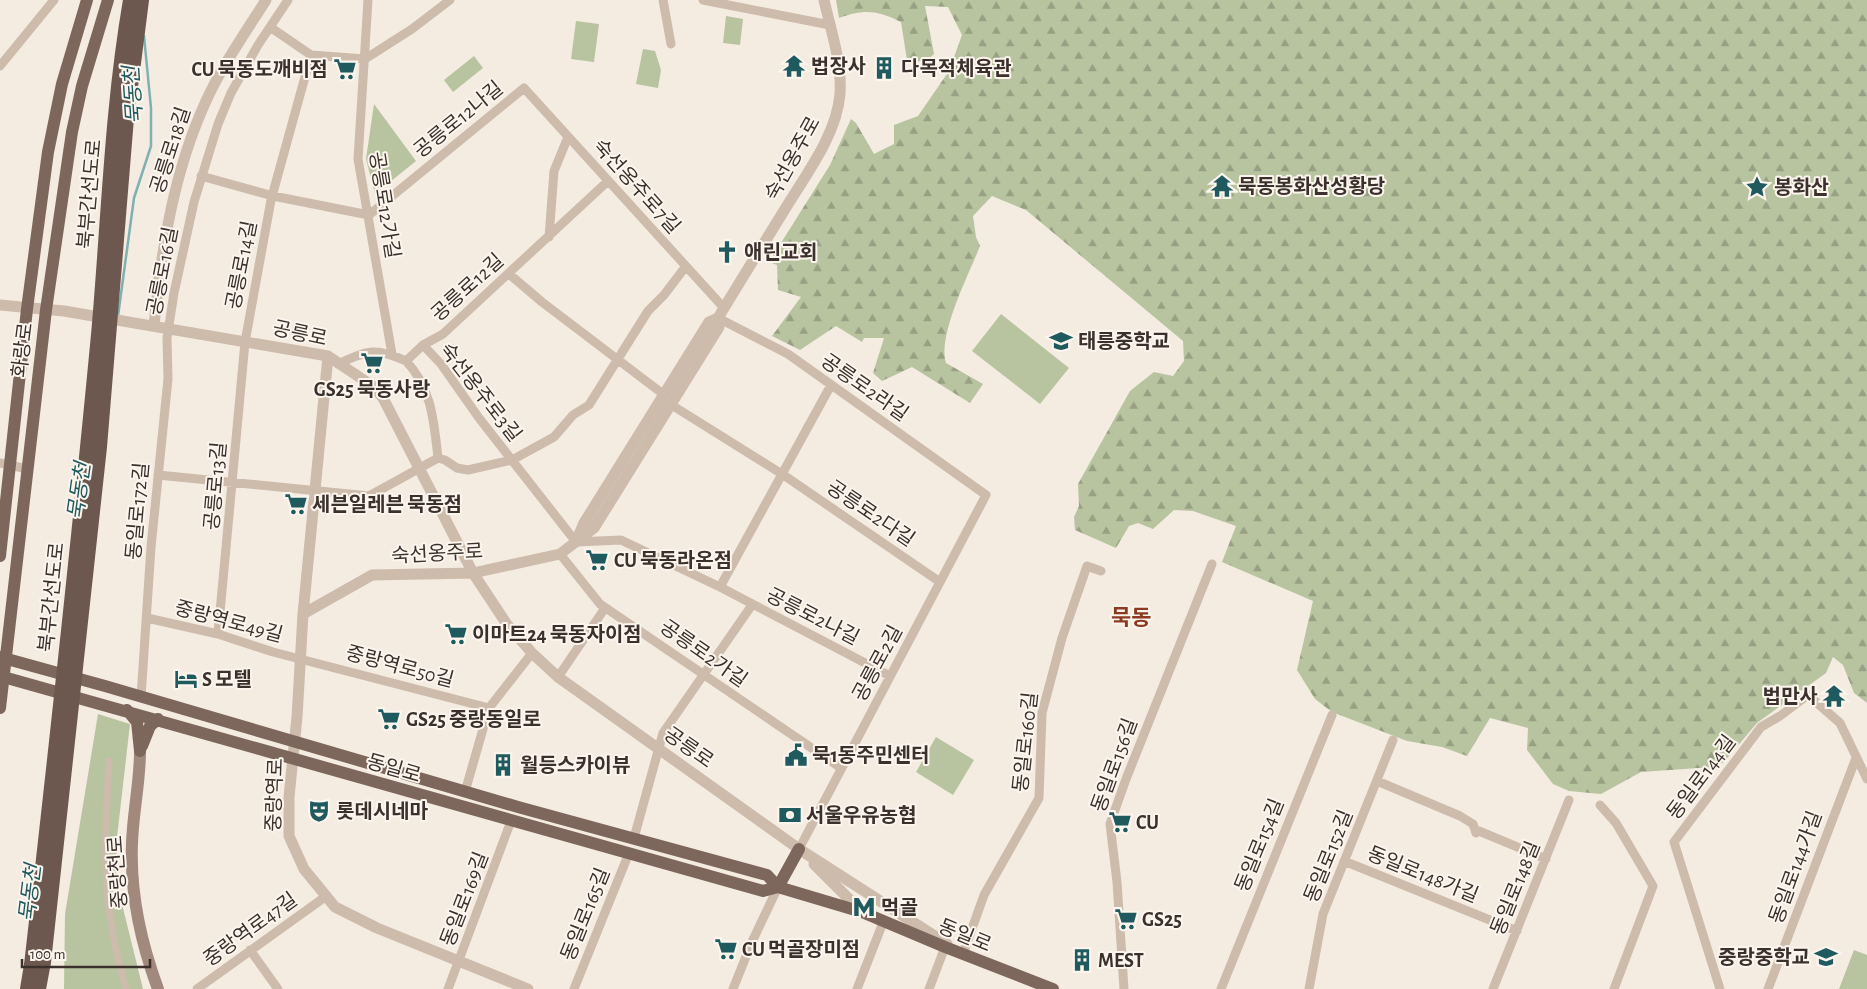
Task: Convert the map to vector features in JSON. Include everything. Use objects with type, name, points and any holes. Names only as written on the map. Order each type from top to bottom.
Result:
[{"type":"highway","name":"북부간선도로","points":[[27,989],[63,686],[98,334],[116,116],[130,0]]},
{"type":"highway","name":"북부간선도로","points":[[40,989],[100,447],[127,118],[142,0]]},
{"type":"main road","name":"화랑로","points":[[0,556],[5,465],[48,152],[62,84],[87,0]]},
{"type":"main road","name":"화랑로","points":[[0,708],[3,658],[46,310],[72,132],[82,86],[108,0]]},
{"type":"main road","name":"동일로","points":[[3,658],[141,696],[449,788],[767,875],[778,887],[884,920],[945,948],[1053,989]]},
{"type":"main road","name":"동일로","points":[[2,676],[763,891],[778,887]]},
{"type":"main road","points":[[127,710],[137,722],[140,751]]},
{"type":"main road","points":[[140,751],[146,733],[158,719]]},
{"type":"main road","name":"중랑천로","points":[[140,751],[134,807],[133,874],[139,920],[158,989]]},
{"type":"main road","points":[[341,772],[332,764],[333,760],[346,758]]},
{"type":"main road","points":[[444,802],[458,802],[460,799],[460,795],[449,788]]},
{"type":"main road","points":[[498,817],[487,807],[489,803],[502,803]]},
{"type":"main road","points":[[778,887],[799,849]]},
{"type":"main road","points":[[734,883],[746,881],[748,876],[739,867]]},
{"type":"street","points":[[0,66],[54,0]]},
{"type":"street","name":"공릉로18길","points":[[150,326],[174,193],[190,143],[218,78],[266,0]]},
{"type":"street","name":"공릉로16길","points":[[168,328],[188,228],[201,176],[224,109],[270,27],[288,0]]},
{"type":"street","name":"공릉로12가길","points":[[368,0],[365,59],[358,126],[358,160],[392,354]]},
{"type":"street","points":[[270,27],[311,55],[365,59],[412,29],[450,0]]},
{"type":"street","points":[[663,0],[671,44]]},
{"type":"street","points":[[703,0],[830,25]]},
{"type":"street","name":"숙선옹주로","points":[[576,542],[584,523],[663,394],[709,322],[721,313],[806,176],[832,127],[840,96],[840,82],[824,0]]},
{"type":"street","name":"공릉로14길","points":[[245,342],[272,196],[311,55]]},
{"type":"street","name":"숙선옹주로7길","points":[[524,88],[686,266],[721,313]]},
{"type":"street","name":"공릉로12나길","points":[[368,215],[524,88]]},
{"type":"street","points":[[549,237],[554,171],[568,137]]},
{"type":"street","name":"공릉로14길","points":[[201,176],[272,196],[368,215]]},
{"type":"street","name":"공릉로12길","points":[[406,361],[423,345],[443,334],[608,181]]},
{"type":"street","name":"숙선옹주로3길","points":[[512,460],[554,437],[573,415],[589,404],[648,311],[664,295],[686,266]]},
{"type":"street","points":[[509,274],[542,302],[663,394]]},
{"type":"street","points":[[0,305],[46,310]]},
{"type":"street","name":"공릉로","points":[[46,310],[64,311],[328,356],[374,387],[383,398],[473,573],[506,623],[532,653],[558,677],[799,849],[963,954]]},
{"type":"street","name":"숙선옹주로","points":[[303,614],[372,575],[473,573],[560,554],[594,528],[719,327],[721,313]]},
{"type":"street","name":"공릉로2라길","points":[[721,313],[788,354],[986,495]]},
{"type":"street","name":"동일로172길","points":[[141,696],[158,476],[168,379],[168,328]]},
{"type":"street","name":"공릉로13길","points":[[218,634],[245,342]]},
{"type":"street","name":"숙선옹주로3길","points":[[423,345],[441,364],[576,542]]},
{"type":"street","points":[[338,364],[366,351],[392,354],[406,361],[416,371],[428,393],[435,427],[438,458]]},
{"type":"street","name":"중랑역로","points":[[328,356],[303,614],[302,658],[289,797],[289,836],[304,869],[325,897],[346,914],[528,989]]},
{"type":"street","points":[[720,587],[831,385]]},
{"type":"street","name":"공릉로2다길","points":[[670,404],[782,474],[940,582]]},
{"type":"street","points":[[158,476],[368,496],[438,458],[457,468],[468,470],[512,460]]},
{"type":"street","points":[[5,465],[27,469]]},
{"type":"street","name":"공릉로2길","points":[[799,849],[986,495]]},
{"type":"street","name":"공릉로2나길","points":[[576,542],[621,540],[720,587],[890,676]]},
{"type":"street","name":"공릉로2가길","points":[[560,554],[605,608],[842,768]]},
{"type":"street","name":"동일로156길","points":[[1124,989],[1117,882],[1110,824],[1212,564]]},
{"type":"street","name":"동일로160길","points":[[963,954],[984,895],[1039,798],[1042,713],[1052,672],[1077,591],[1087,566],[1101,571]]},
{"type":"street","points":[[634,838],[663,733],[752,605]]},
{"type":"street","points":[[558,677],[605,608]]},
{"type":"street","name":"중랑역로49길","points":[[147,618],[218,634],[302,658]]},
{"type":"street","points":[[465,792],[489,708],[532,653]]},
{"type":"street","name":"중랑역로50길","points":[[302,658],[489,708]]},
{"type":"street","name":"동일로144길","points":[[1720,989],[1674,842],[1760,727],[1780,716],[1808,695],[1840,723],[1856,758]]},
{"type":"street","name":"동일로154길","points":[[1221,989],[1332,716]]},
{"type":"street","name":"동일로152길","points":[[1309,989],[1323,914],[1393,740]]},
{"type":"street","points":[[1856,758],[1867,778]]},
{"type":"street","name":"동일로144가길","points":[[1768,989],[1856,758]]},
{"type":"street","points":[[109,761],[104,838],[106,892],[109,922],[126,989]]},
{"type":"street","points":[[1377,781],[1460,816],[1473,824],[1476,832],[1478,831],[1546,858]]},
{"type":"street","name":"동일로148길","points":[[1494,989],[1569,800]]},
{"type":"street","points":[[1600,805],[1616,823],[1653,886],[1614,989]]},
{"type":"street","name":"동일로169길","points":[[448,989],[511,820]]},
{"type":"street","name":"공릉로","points":[[799,849],[862,912]]},
{"type":"street","name":"동일로165길","points":[[574,989],[629,853]]},
{"type":"street","name":"동일로148가길","points":[[1344,861],[1517,931]]},
{"type":"street","points":[[733,989],[751,944],[778,887]]},
{"type":"street","name":"중랑역로47길","points":[[197,989],[325,897]]},
{"type":"street","points":[[857,989],[884,920]]},
{"type":"street","points":[[929,989],[945,948]]},
{"type":"street","points":[[250,950],[278,989]]},
{"type":"green space","name":"봉화산","points":[[836,0],[1867,0],[1867,703],[1854,693],[1843,665],[1833,657],[1826,673],[1757,723],[1724,762],[1713,767],[1641,772],[1601,794],[1569,791],[1553,784],[1527,750],[1528,728],[1490,718],[1467,756],[1442,747],[1407,741],[1332,712],[1315,699],[1297,670],[1313,601],[1222,562],[1236,526],[1193,511],[1174,510],[1153,529],[1138,523],[1129,526],[1116,548],[1075,530],[1074,517],[1079,506],[1078,484],[1130,391],[1154,372],[1173,376],[1184,361],[1183,341],[1026,210],[992,196],[973,216],[976,237],[980,246],[950,321],[944,351],[946,363],[983,384],[970,403],[912,367],[882,381],[873,373],[884,338],[864,338],[862,342],[836,326],[800,350],[772,336],[801,297],[778,290],[777,265],[769,262],[830,165],[851,119],[856,123],[874,154],[894,144],[894,125],[918,116],[949,71],[962,35],[948,7],[925,6],[934,54],[922,61],[907,60],[901,22],[885,15],[870,12],[856,13],[839,18]]},
{"type":"green space","points":[[726,16],[743,19],[740,45],[723,43]]},
{"type":"green space","points":[[576,21],[599,24],[594,62],[571,59]]},
{"type":"green space","points":[[643,49],[655,51],[661,70],[658,88],[636,84]]},
{"type":"green space","points":[[474,56],[483,68],[453,92],[444,80]]},
{"type":"green space","points":[[374,104],[416,161],[375,194],[366,159]]},
{"type":"green space","points":[[1001,314],[1069,368],[1040,404],[972,351]]},
{"type":"green space","points":[[98,714],[130,724],[116,846],[118,888],[143,989],[64,989],[65,914]]},
{"type":"green space","points":[[936,737],[974,760],[953,795],[916,772]]},
{"type":"green space","points":[[1854,950],[1867,955],[1867,989],[1839,989]]},
{"type":"waterway","name":"묵동천","points":[[118,316],[134,198],[151,146],[151,108],[144,36]]},
{"type":"place","name":"법장사","points":[[794,66]]},
{"type":"place","name":"다목적체육관","points":[[884,68]]},
{"type":"place","name":"CU 묵동도깨비점","points":[[345,69]]},
{"type":"place","name":"묵동봉화산성황당","points":[[1222,186]]},
{"type":"place","name":"봉화산","points":[[1757,187]]},
{"type":"place","name":"애린교회","points":[[727,252]]},
{"type":"place","name":"태릉중학교","points":[[1061,341]]},
{"type":"place","name":"GS25 묵동사랑","points":[[372,363]]},
{"type":"place","name":"세븐일레븐 묵동점","points":[[296,504]]},
{"type":"place","name":"CU 묵동라온점","points":[[597,560]]},
{"type":"place","name":"이마트24 묵동자이점","points":[[456,634]]},
{"type":"place","name":"S 모텔","points":[[186,679]]},
{"type":"place","name":"법만사","points":[[1834,696]]},
{"type":"place","name":"GS25 중랑동일로","points":[[389,719]]},
{"type":"place","name":"묵1동주민센터","points":[[796,755]]},
{"type":"place","name":"월등스카이뷰","points":[[503,765]]},
{"type":"place","name":"롯데시네마","points":[[319,811]]},
{"type":"place","name":"서울우유농협","points":[[790,815]]},
{"type":"place","name":"CU","points":[[1120,822]]},
{"type":"place","name":"먹골","points":[[864,907]]},
{"type":"place","name":"GS25","points":[[1126,919]]},
{"type":"place","name":"CU 먹골장미점","points":[[726,949]]},
{"type":"place","name":"중랑중학교","points":[[1826,957]]},
{"type":"place","name":"MEST","points":[[1082,960]]},
{"type":"district","name":"묵동","points":[[1131,617]]}]
